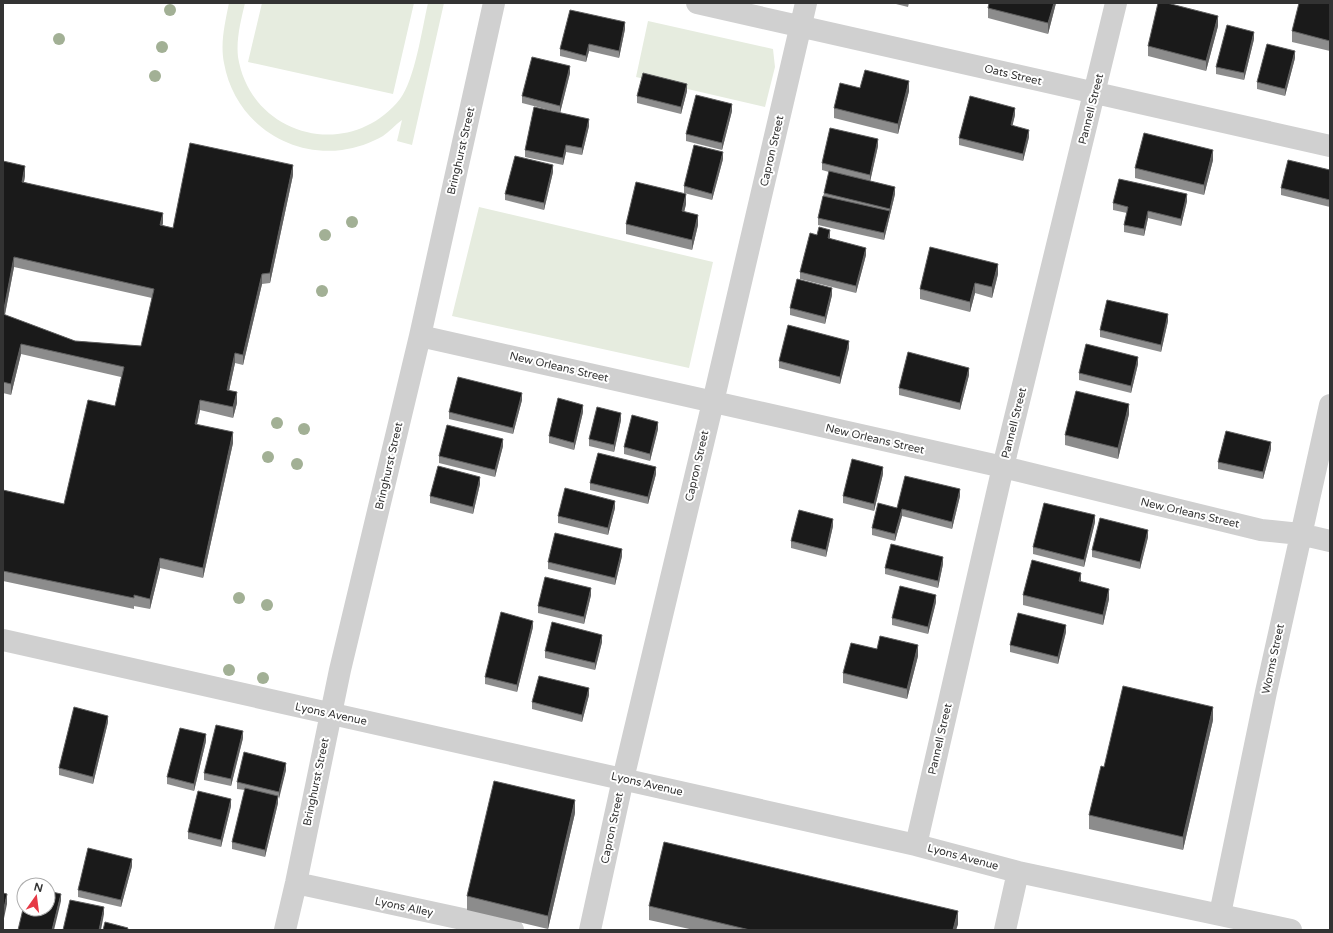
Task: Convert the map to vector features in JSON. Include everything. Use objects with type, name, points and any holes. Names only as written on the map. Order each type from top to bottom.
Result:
[{"type":"street","name":"Bringhurst Street","points":[[285,930],[330,714],[420,336],[494,3]]},
{"type":"street","name":"Oats Street","points":[[697,3],[1330,146]]},
{"type":"street","name":"Capron Street","points":[[590,930],[623,779],[806,3]]},
{"type":"street","name":"Pannell Street","points":[[916,845],[1003,467],[1116,3]]},
{"type":"street","name":"New Orleans Street","points":[[420,336],[1003,467],[1261,530],[1300,534],[1330,541]]},
{"type":"street","name":"Worms Street","points":[[1220,914],[1300,534],[1330,405]]},
{"type":"street","name":"Lyons Avenue","points":[[3,640],[916,845],[1018,872],[1291,930]]},
{"type":"street","points":[[1005,930],[1018,872]]},
{"type":"street","name":"Lyons Alley","points":[[296,883],[513,930]]},
{"type":"shaded area","points":[[229,3],[245,3],[238,36],[238,57],[247,84],[262,106],[282,122],[305,132],[330,134],[355,130],[379,119],[400,99],[414,67],[428,3],[444,3],[412,145],[397,141],[402,120],[378,139],[363,145],[342,150],[321,151],[301,147],[283,141],[266,130],[251,117],[239,102],[230,83],[224,63],[224,33]]},
{"type":"shaded area","points":[[262,3],[414,3],[393,94],[248,62]]},
{"type":"shaded area","points":[[648,21],[773,49],[775,67],[765,107],[636,77]]},
{"type":"shaded area","points":[[479,207],[713,262],[689,368],[452,316]]},
{"type":"building","points":[[989,3],[1054,3],[1048,23],[988,8]]},
{"type":"building","points":[[1158,3],[1167,3],[1218,16],[1206,61],[1148,46]]},
{"type":"building","points":[[1299,3],[1330,3],[1330,41],[1292,31]]},
{"type":"building","points":[[570,10],[625,22],[619,51],[589,44],[586,56],[560,49]]},
{"type":"building","points":[[1227,25],[1254,32],[1244,73],[1216,67]]},
{"type":"building","points":[[1267,44],[1295,51],[1285,89],[1257,82]]},
{"type":"building","points":[[532,57],[570,66],[560,106],[522,96]]},
{"type":"building","points":[[865,70],[909,81],[898,124],[834,108],[840,83],[860,88]]},
{"type":"building","points":[[643,73],[687,84],[681,107],[637,96]]},
{"type":"building","points":[[696,95],[732,104],[722,143],[686,134]]},
{"type":"building","points":[[970,96],[1015,108],[1011,125],[1029,130],[1023,154],[959,138]]},
{"type":"building","points":[[534,107],[589,119],[582,148],[566,145],[563,158],[525,150]]},
{"type":"building","points":[[830,128],[878,139],[870,175],[822,163]]},
{"type":"building","points":[[1144,133],[1213,150],[1204,185],[1135,168]]},
{"type":"building","points":[[190,143],[293,165],[270,273],[262,274],[243,355],[235,353],[227,390],[237,392],[233,407],[200,400],[195,424],[233,432],[203,568],[160,558],[150,599],[134,595],[134,598],[3,571],[3,490],[64,504],[88,400],[115,406],[124,367],[21,344],[11,384],[3,382],[3,314],[3,161],[25,166],[22,182],[163,213],[160,225],[173,228]],"holes":[[[14,257],[154,289],[141,346],[75,341],[3,314]]]},
{"type":"building","points":[[694,145],[723,152],[712,194],[684,186]]},
{"type":"building","points":[[515,156],[553,165],[544,203],[505,194]]},
{"type":"building","points":[[1288,160],[1330,170],[1330,200],[1281,188]]},
{"type":"building","points":[[829,171],[895,187],[890,209],[824,193]]},
{"type":"building","points":[[1119,179],[1187,194],[1181,219],[1148,211],[1144,229],[1124,225],[1128,207],[1113,203]]},
{"type":"building","points":[[636,182],[686,194],[682,211],[698,215],[692,240],[626,224]]},
{"type":"building","points":[[823,196],[890,211],[884,233],[818,218]]},
{"type":"building","points":[[819,227],[830,230],[828,238],[866,248],[856,286],[800,272],[810,233],[817,235]]},
{"type":"building","points":[[930,247],[998,264],[992,287],[975,283],[970,302],[920,289]]},
{"type":"building","points":[[797,279],[832,288],[825,317],[790,308]]},
{"type":"building","points":[[1107,300],[1168,314],[1161,345],[1100,330]]},
{"type":"building","points":[[788,325],[849,341],[840,377],[779,361]]},
{"type":"building","points":[[1086,344],[1138,357],[1131,386],[1079,373]]},
{"type":"building","points":[[908,352],[969,368],[960,403],[899,388]]},
{"type":"building","points":[[458,377],[522,393],[513,428],[449,412]]},
{"type":"building","points":[[1076,391],[1129,404],[1118,448],[1065,435]]},
{"type":"building","points":[[558,398],[583,405],[574,443],[549,436]]},
{"type":"building","points":[[597,407],[621,413],[614,445],[589,439]]},
{"type":"building","points":[[632,415],[658,422],[650,454],[624,447]]},
{"type":"building","points":[[447,425],[503,439],[495,470],[439,456]]},
{"type":"building","points":[[1226,431],[1271,442],[1263,472],[1218,462]]},
{"type":"building","points":[[598,453],[656,467],[648,497],[590,483]]},
{"type":"building","points":[[852,459],[883,467],[874,504],[843,496]]},
{"type":"building","points":[[438,466],[480,477],[473,507],[430,496]]},
{"type":"building","points":[[905,476],[960,489],[952,522],[902,509],[895,534],[872,528],[878,503],[897,508]]},
{"type":"building","points":[[565,488],[615,501],[608,528],[558,516]]},
{"type":"building","points":[[1044,503],[1095,515],[1084,560],[1033,547]]},
{"type":"building","points":[[799,510],[833,519],[826,550],[791,541]]},
{"type":"building","points":[[1100,518],[1148,530],[1140,562],[1092,550]]},
{"type":"building","points":[[555,533],[622,549],[615,578],[548,562]]},
{"type":"building","points":[[891,544],[943,557],[938,581],[885,568]]},
{"type":"building","points":[[1032,560],[1081,573],[1079,581],[1109,589],[1103,615],[1023,595]]},
{"type":"building","points":[[545,577],[591,588],[584,617],[538,606]]},
{"type":"building","points":[[900,586],[936,595],[928,627],[892,618]]},
{"type":"building","points":[[501,612],[533,621],[517,685],[485,677]]},
{"type":"building","points":[[1018,613],[1066,625],[1058,657],[1010,645]]},
{"type":"building","points":[[552,622],[602,635],[595,663],[545,651]]},
{"type":"building","points":[[880,636],[918,645],[907,689],[843,673],[851,643],[877,649]]},
{"type":"building","points":[[539,676],[589,688],[582,715],[532,702]]},
{"type":"building","points":[[1123,686],[1213,707],[1183,837],[1089,815],[1101,766],[1104,767]]},
{"type":"building","points":[[74,707],[108,716],[93,777],[59,768]]},
{"type":"building","points":[[216,725],[243,731],[231,779],[204,773]]},
{"type":"building","points":[[180,728],[206,734],[194,784],[167,777]]},
{"type":"building","points":[[244,752],[286,763],[279,792],[237,782]]},
{"type":"building","points":[[494,781],[575,800],[548,916],[467,896]]},
{"type":"building","points":[[245,788],[278,796],[265,850],[232,842]]},
{"type":"building","points":[[198,791],[231,799],[221,840],[188,832]]},
{"type":"building","points":[[664,842],[958,911],[953,930],[750,930],[649,906]]},
{"type":"building","points":[[88,848],[132,859],[121,900],[78,890]]},
{"type":"building","points":[[3,893],[7,894],[3,913]]},
{"type":"building","points":[[56,893],[61,894],[56,914]]},
{"type":"building","points":[[70,900],[104,907],[99,930],[63,930]]},
{"type":"building","points":[[21,917],[55,917],[52,930],[18,930]]},
{"type":"building","points":[[105,922],[128,928],[127,930],[103,930]]}]
